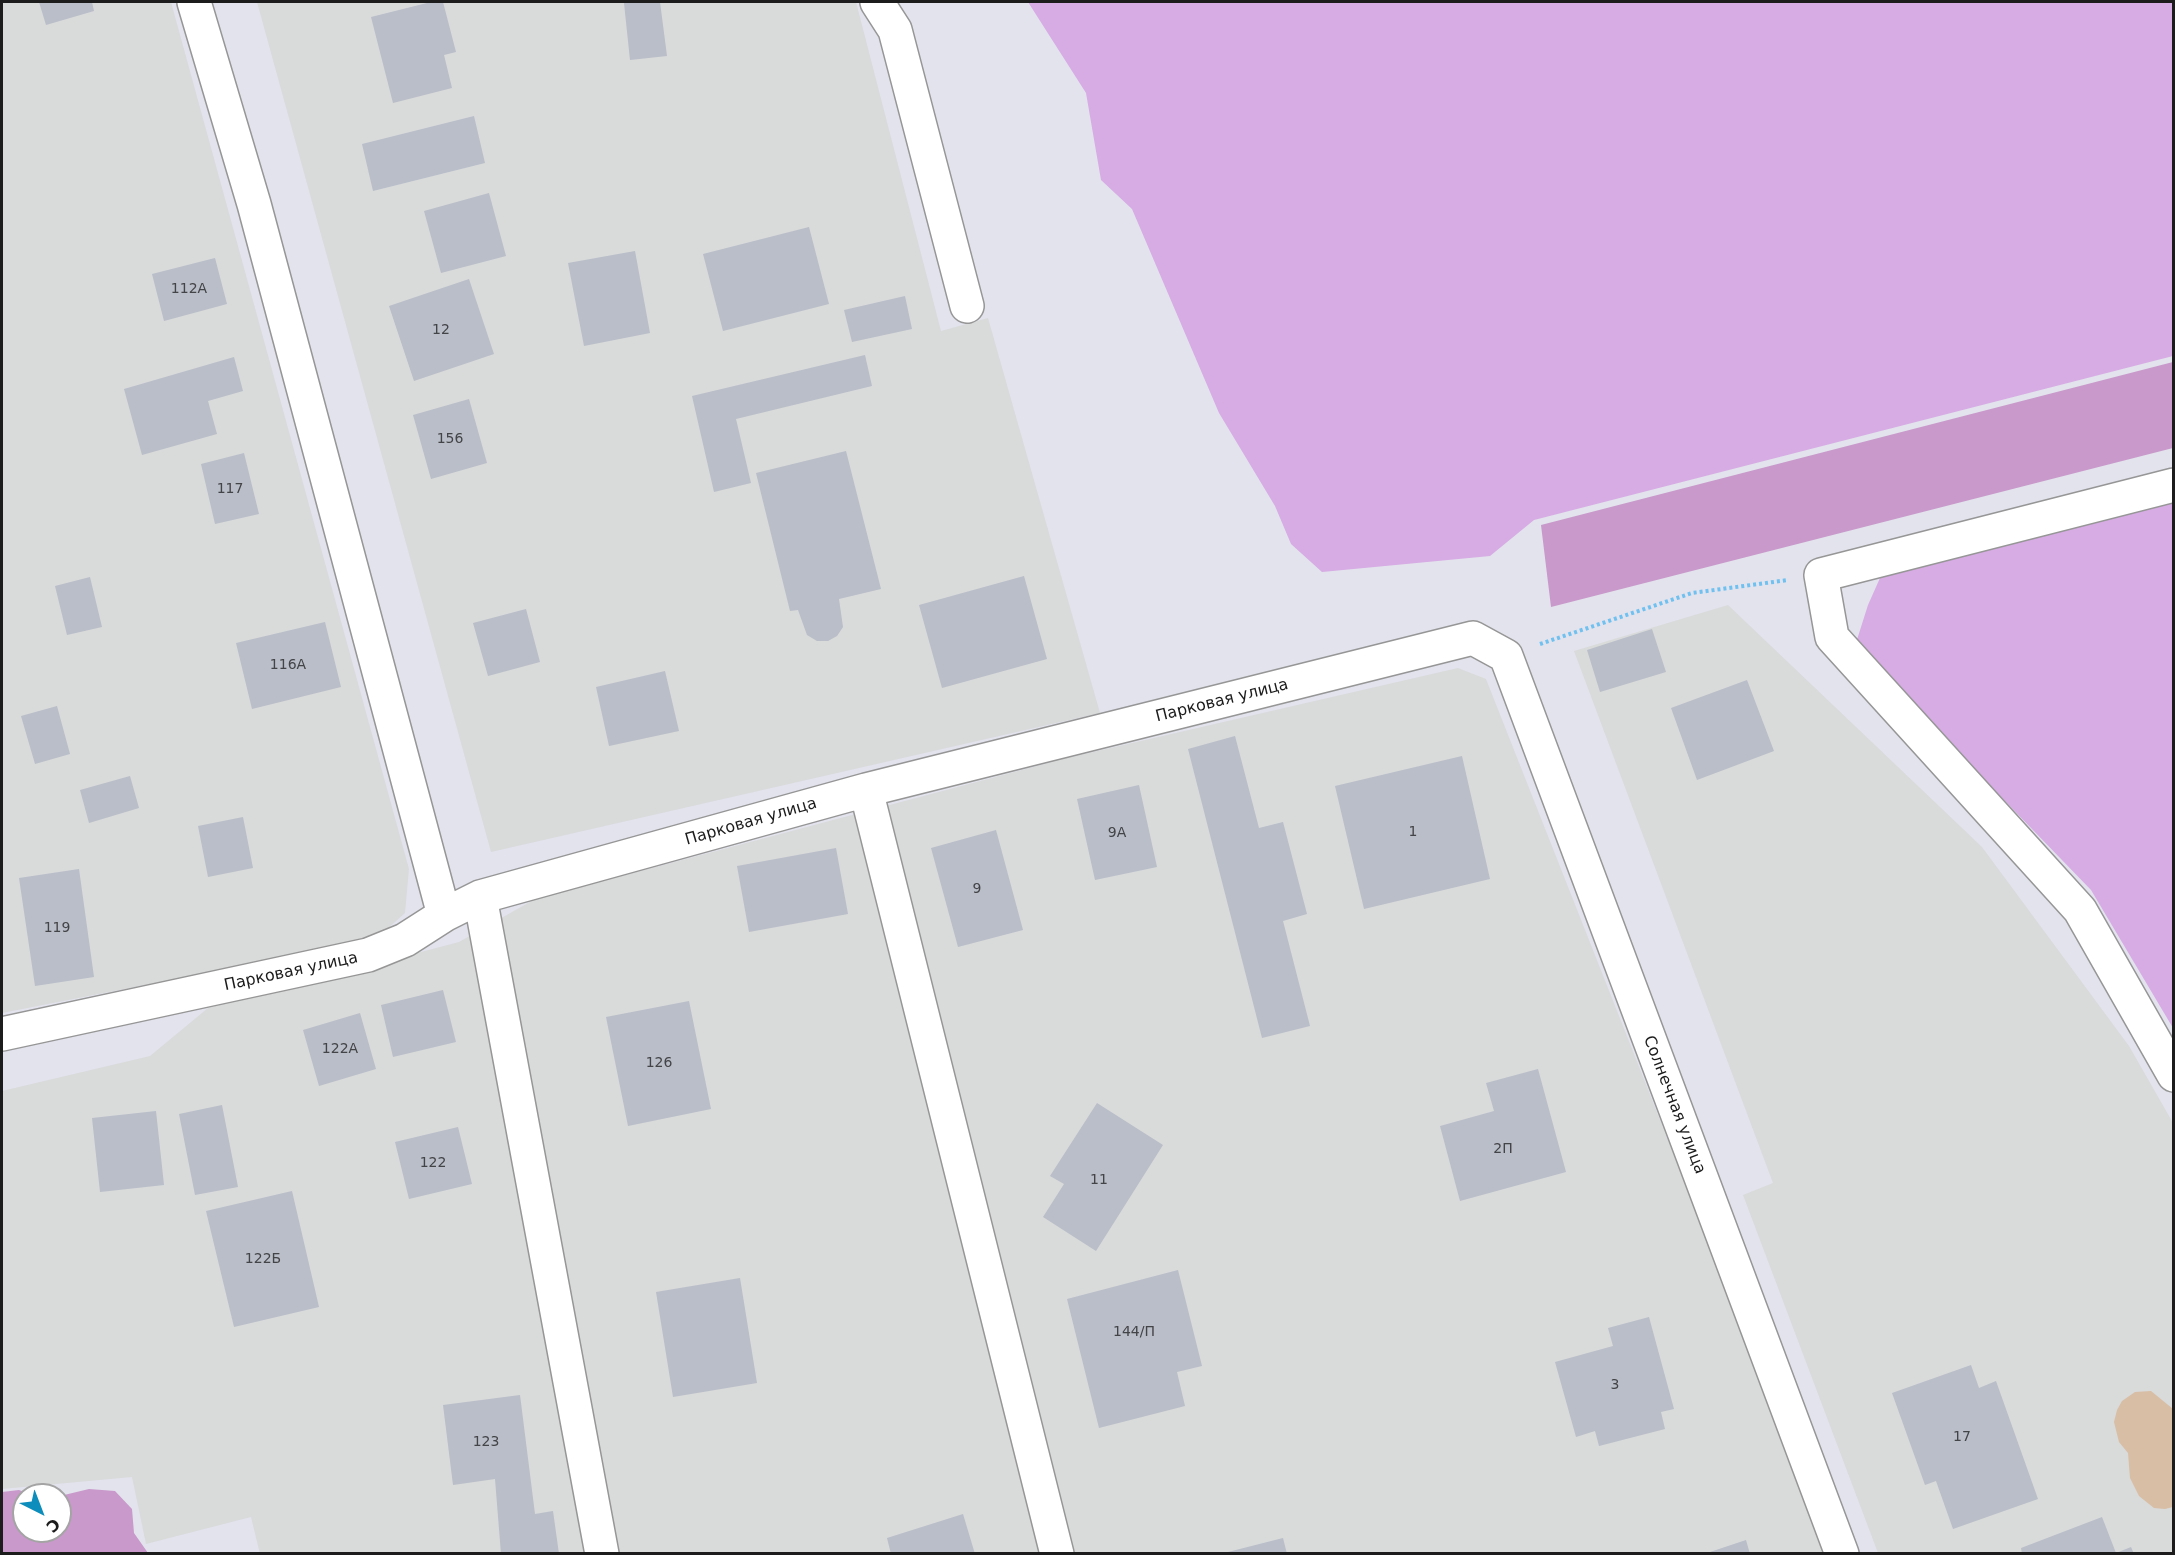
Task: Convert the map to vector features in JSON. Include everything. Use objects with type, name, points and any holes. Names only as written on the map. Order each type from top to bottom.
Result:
[{"type":"street","points":[[194,2],[254,204],[444,915]]},
{"type":"street","points":[[877,2],[895,30],[967,306]]},
{"type":"street","points":[[2174,485],[1821,575],[1832,637],[2080,910],[2174,1075]]},
{"type":"street","name":"Парковая улица","points":[[2,1034],[368,955],[405,940],[444,915],[480,897],[866,790],[1473,638],[1506,656]]},
{"type":"street","name":"Солнечная улица","points":[[1506,656],[1842,1554]]},
{"type":"street","points":[[866,790],[1057,1554]]},
{"type":"street","points":[[480,897],[602,1554]]},
{"type":"path","points":[[1506,656],[1692,593],[1821,575]]},
{"type":"shaded area","points":[[2,2],[171,2],[409,869],[405,913],[375,940],[2,1013]]},
{"type":"shaded area","points":[[257,2],[856,2],[941,331],[988,318],[1100,713],[491,852]]},
{"type":"shaded area","points":[[1028,2],[2173,2],[2173,356],[1534,520],[1490,556],[1322,572],[1291,544],[1275,506],[1219,413],[1132,209],[1101,180],[1086,93]]},
{"type":"shaded area","points":[[2173,362],[2173,448],[1551,607],[1541,525]]},
{"type":"shaded area","points":[[2173,490],[2173,1028],[2091,890],[1855,646],[1868,605],[1884,569]]},
{"type":"shaded area","points":[[1728,605],[1982,847],[2129,1046],[2173,1123],[2173,1553],[1878,1553],[1743,1195],[1773,1183],[1574,651]]},
{"type":"shaded area","points":[[1458,668],[1486,679],[1696,1211],[1825,1553],[260,1554],[251,1517],[146,1544],[132,1477],[67,1483],[12,1483],[12,1488],[2,1489],[2,1091],[150,1056],[208,1008],[459,942],[535,899],[1067,758]]},
{"type":"shaded area","points":[[2151,1391],[2173,1409],[2173,1507],[2165,1509],[2154,1508],[2139,1496],[2130,1478],[2128,1453],[2119,1442],[2114,1422],[2122,1401],[2135,1392]]},
{"type":"shaded area","points":[[89,1489],[115,1491],[132,1509],[134,1533],[148,1553],[2,1553],[2,1492],[12,1491],[12,1543],[72,1543],[72,1493]]},
{"type":"building","points":[[39,2],[92,2],[94,11],[46,25]]},
{"type":"building","points":[[431,2],[443,2],[456,52],[444,55],[452,88],[393,103],[371,17]]},
{"type":"building","points":[[660,2],[667,56],[630,60],[624,3]]},
{"type":"building","points":[[474,116],[485,163],[373,191],[362,144]]},
{"type":"building","points":[[489,193],[506,256],[441,273],[424,211]]},
{"type":"building","points":[[809,227],[829,304],[723,331],[703,254]]},
{"type":"building","points":[[635,251],[650,333],[584,346],[568,263]]},
{"type":"building","points":[[215,258],[227,304],[164,321],[152,274]]},
{"type":"building","points":[[469,279],[494,354],[414,381],[389,306]]},
{"type":"building","points":[[905,296],[912,329],[852,342],[844,310]]},
{"type":"building","points":[[865,355],[872,386],[736,419],[751,483],[714,492],[692,396]]},
{"type":"building","points":[[234,357],[243,391],[208,401],[217,434],[142,455],[124,389]]},
{"type":"building","points":[[469,399],[487,463],[431,479],[413,415]]},
{"type":"building","points":[[846,451],[881,589],[839,599],[843,627],[837,636],[828,641],[817,641],[807,635],[798,610],[790,611],[756,473]]},
{"type":"building","points":[[244,453],[259,514],[215,524],[201,464]]},
{"type":"building","points":[[1024,576],[1047,659],[942,688],[919,605]]},
{"type":"building","points":[[90,577],[102,627],[67,635],[55,586]]},
{"type":"building","points":[[526,609],[540,662],[488,676],[473,623]]},
{"type":"building","points":[[325,622],[341,687],[252,709],[236,643]]},
{"type":"building","points":[[1652,629],[1666,672],[1600,692],[1587,650]]},
{"type":"building","points":[[665,671],[679,731],[609,746],[596,687]]},
{"type":"building","points":[[1747,680],[1774,751],[1697,780],[1671,708]]},
{"type":"building","points":[[57,706],[70,754],[35,764],[21,716]]},
{"type":"building","points":[[1235,736],[1259,828],[1283,822],[1307,914],[1283,921],[1310,1026],[1262,1038],[1188,749]]},
{"type":"building","points":[[1462,756],[1490,879],[1364,909],[1335,786]]},
{"type":"building","points":[[130,776],[139,808],[89,823],[80,790]]},
{"type":"building","points":[[1139,785],[1157,867],[1095,880],[1077,799]]},
{"type":"building","points":[[243,817],[253,868],[208,877],[198,826]]},
{"type":"building","points":[[996,830],[1023,930],[958,947],[931,848]]},
{"type":"building","points":[[836,848],[848,914],[749,932],[737,866]]},
{"type":"building","points":[[79,869],[94,977],[35,986],[19,878]]},
{"type":"building","points":[[443,990],[456,1042],[393,1057],[381,1005]]},
{"type":"building","points":[[689,1001],[711,1109],[628,1126],[606,1017]]},
{"type":"building","points":[[360,1013],[376,1069],[319,1086],[303,1030]]},
{"type":"building","points":[[1538,1069],[1566,1172],[1460,1201],[1440,1126],[1494,1111],[1486,1083]]},
{"type":"building","points":[[1097,1103],[1163,1145],[1096,1251],[1043,1217],[1064,1184],[1050,1176]]},
{"type":"building","points":[[222,1105],[238,1187],[195,1195],[179,1114]]},
{"type":"building","points":[[156,1111],[164,1185],[100,1192],[92,1118]]},
{"type":"building","points":[[458,1127],[472,1184],[409,1199],[395,1142]]},
{"type":"building","points":[[292,1191],[319,1307],[234,1327],[206,1211]]},
{"type":"building","points":[[1178,1270],[1202,1366],[1177,1372],[1185,1406],[1099,1428],[1067,1299]]},
{"type":"building","points":[[740,1278],[757,1383],[673,1397],[656,1292]]},
{"type":"building","points":[[1649,1317],[1674,1409],[1661,1412],[1665,1429],[1599,1446],[1595,1431],[1576,1437],[1555,1362],[1613,1346],[1608,1328]]},
{"type":"building","points":[[1971,1365],[1979,1388],[1996,1381],[2038,1499],[1953,1529],[1936,1481],[1925,1485],[1892,1393]]},
{"type":"building","points":[[520,1395],[535,1514],[553,1511],[559,1554],[501,1554],[495,1479],[453,1485],[443,1405]]},
{"type":"building","points":[[963,1514],[975,1554],[891,1554],[887,1538]]},
{"type":"building","points":[[2102,1517],[2116,1553],[2131,1547],[2134,1554],[2022,1554],[2021,1548]]},
{"type":"building","points":[[1283,1538],[1287,1554],[1224,1554],[1224,1553]]},
{"type":"building","points":[[1746,1540],[1750,1554],[1707,1554],[1707,1553]]}]
